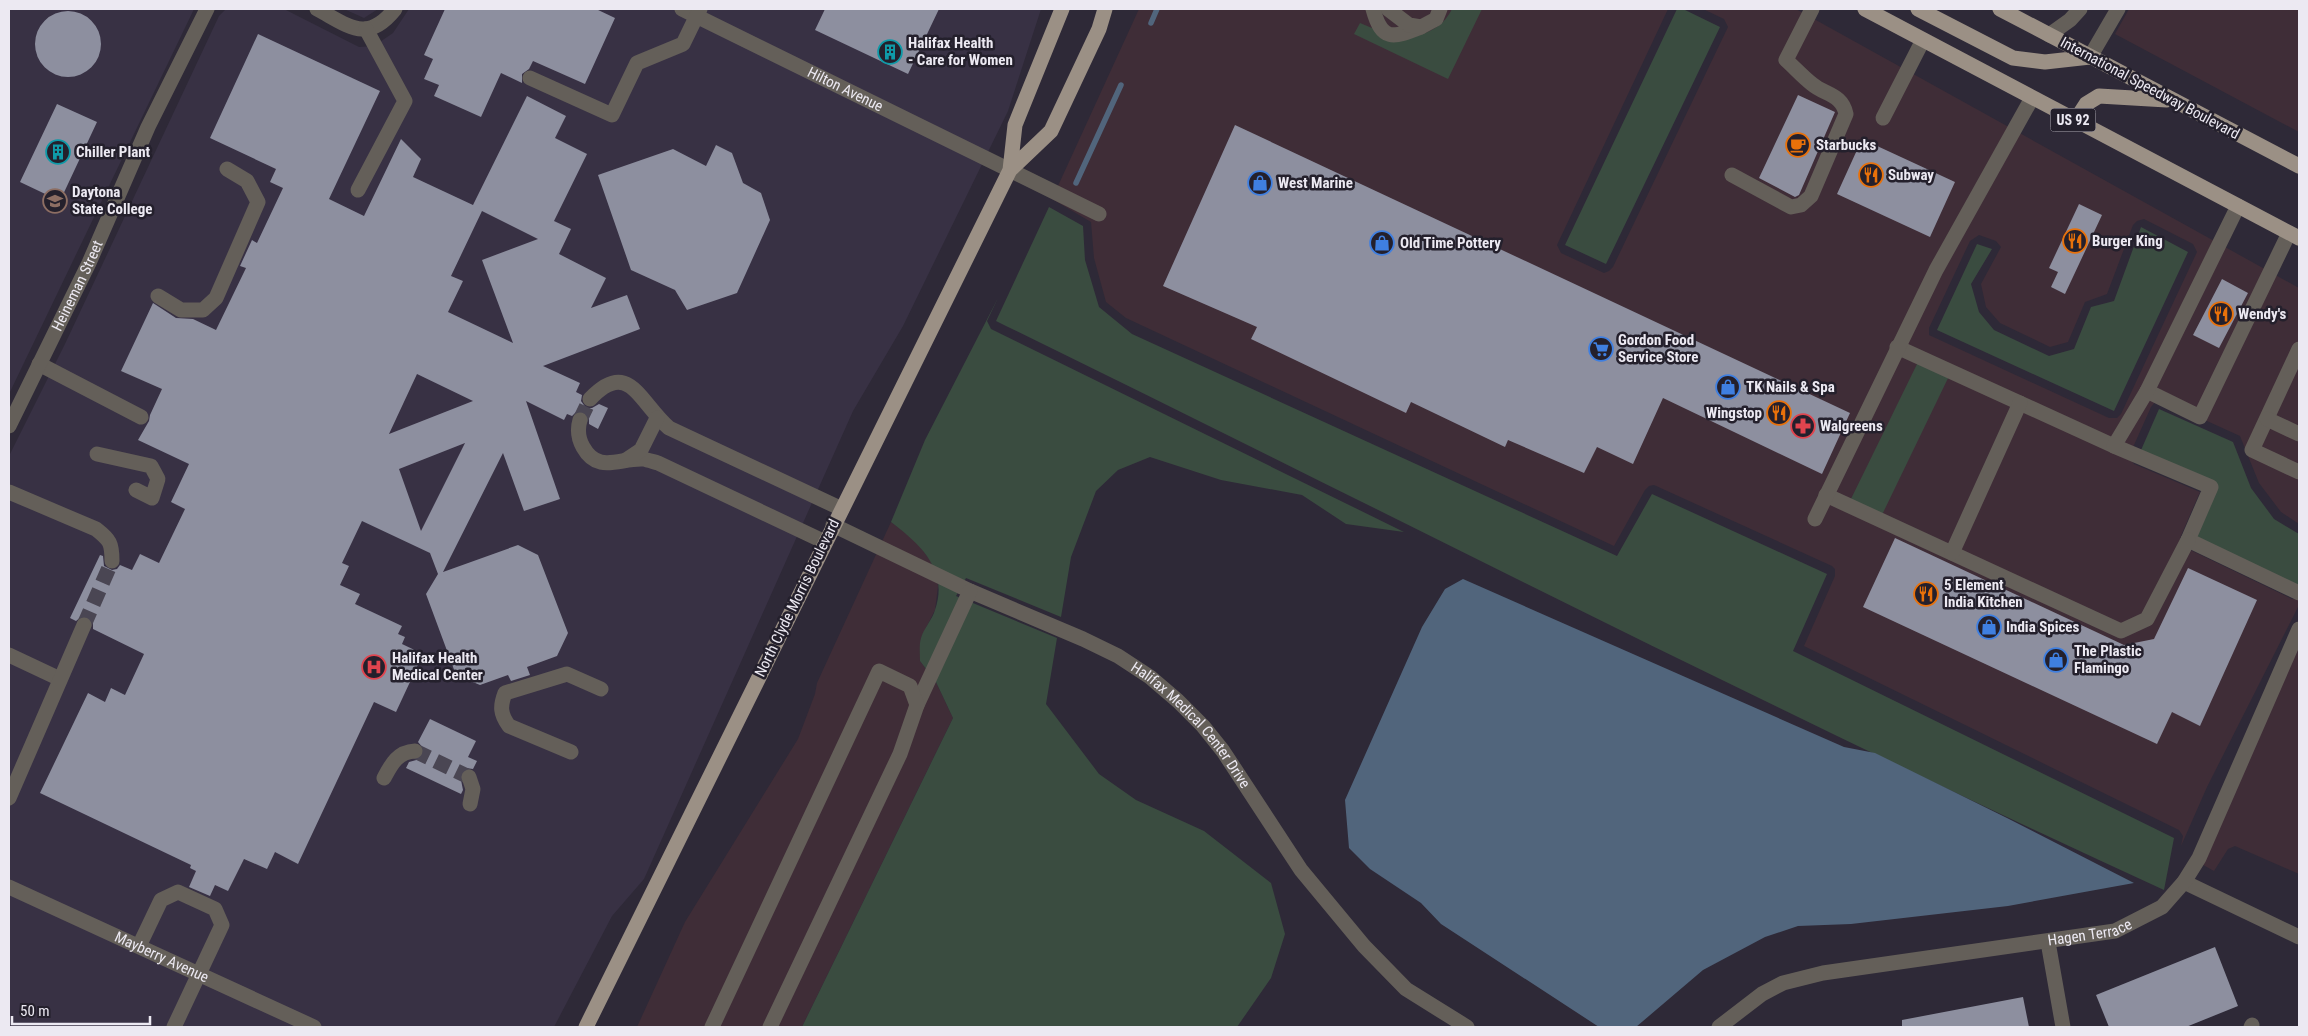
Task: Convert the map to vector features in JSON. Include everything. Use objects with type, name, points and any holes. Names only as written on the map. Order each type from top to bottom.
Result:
[{"type":"main road","name":"North Clyde Morris Boulevard","points":[[586,1027],[1010,170],[1015,125],[1062,9]]},
{"type":"main road","name":"North Clyde Morris Boulevard","points":[[1010,170],[1051,131],[1099,29],[1105,9]]},
{"type":"main road","name":"US 92","points":[[1865,9],[2294,235]]},
{"type":"main road","points":[[1918,9],[2013,58],[2045,62],[2090,57]]},
{"type":"main road","name":"International Speedway Boulevard","points":[[2000,9],[2299,166]]},
{"type":"main road","points":[[2075,121],[2086,104],[2099,96],[2174,100]]},
{"type":"street","name":"Heineman Street","points":[[9,426],[89,263],[148,127],[207,9]]},
{"type":"street","points":[[317,9],[353,28],[366,29],[372,29],[387,20],[395,9]]},
{"type":"street","name":"Hilton Avenue","points":[[682,9],[699,12],[1099,214]]},
{"type":"street","points":[[1373,9],[1375,18],[1390,36],[1399,36],[1436,19],[1440,9]]},
{"type":"street","points":[[1388,9],[1409,25],[1421,27]]},
{"type":"street","points":[[1732,175],[1792,207],[1801,205],[1811,196],[1846,114],[1844,107],[1833,94],[1813,85],[1786,60],[1812,9]]},
{"type":"street","points":[[2049,35],[2070,20],[2080,9]]},
{"type":"street","points":[[2090,57],[2118,9]]},
{"type":"street","points":[[530,78],[612,115],[637,63],[683,44],[699,12]]},
{"type":"street","points":[[358,190],[405,101],[366,29]]},
{"type":"street","points":[[1883,118],[1923,40]]},
{"type":"street","points":[[1815,518],[1936,270],[2032,98]]},
{"type":"street","points":[[158,296],[181,310],[203,310],[216,298],[258,202],[247,182],[227,169]]},
{"type":"street","points":[[2114,446],[2147,391],[2238,206]]},
{"type":"street","points":[[2147,391],[2200,417],[2294,235]]},
{"type":"street","points":[[1826,495],[2121,631],[2147,619],[2188,540],[2211,487],[2020,404],[1898,347]]},
{"type":"street","points":[[2299,350],[2252,450],[2299,472]]},
{"type":"street","points":[[39,364],[141,417]]},
{"type":"street","points":[[590,399],[607,384],[613,381],[622,381],[632,388],[657,418],[669,428],[842,509]]},
{"type":"street","points":[[1952,553],[2020,404]]},
{"type":"street","points":[[623,462],[641,450],[657,418]]},
{"type":"street","points":[[2266,419],[2299,434]]},
{"type":"street","points":[[580,420],[577,428],[579,440],[593,460],[605,463],[644,459],[825,542]]},
{"type":"street","points":[[97,454],[151,466],[158,479],[152,498],[136,490]]},
{"type":"street","points":[[9,492],[96,529],[107,537],[112,547],[112,560]]},
{"type":"street","name":"Halifax Medical Center Drive","points":[[833,526],[1118,656],[1150,677],[1203,726],[1223,751],[1301,870],[1364,946],[1406,989],[1467,1027]]},
{"type":"street","points":[[2188,540],[2299,593]]},
{"type":"street","points":[[770,1027],[900,754],[917,704],[970,590]]},
{"type":"street","points":[[9,798],[84,624]]},
{"type":"street","name":"Hagen Terrace","points":[[1719,1027],[1762,994],[1784,983],[1823,973],[2114,931],[2162,907],[2184,882],[2199,858],[2220,814],[2299,629]]},
{"type":"street","points":[[9,655],[60,679]]},
{"type":"street","points":[[712,1027],[879,671],[910,686],[917,704]]},
{"type":"street","points":[[571,752],[509,726],[503,718],[500,705],[505,693],[567,674],[601,689]]},
{"type":"street","points":[[384,778],[394,759],[407,751],[414,751]]},
{"type":"street","points":[[469,777],[473,789],[470,804]]},
{"type":"street","points":[[2184,882],[2299,937]]},
{"type":"street","name":"Mayberry Avenue","points":[[9,887],[314,1027]]},
{"type":"street","points":[[140,944],[161,900],[178,892],[216,909],[222,925],[174,1027]]},
{"type":"street","points":[[2048,942],[2063,1027]]},
{"type":"shaded area","name":"Daytona State College","points":[[9,9],[194,9],[9,394]]},
{"type":"shaded area","name":"Halifax Health Medical Center","points":[[226,9],[284,9],[359,47],[374,46],[393,33],[409,9],[1041,9],[1008,111],[903,326],[853,411],[644,879],[612,916],[554,1027],[9,1027],[9,456],[65,344],[219,16]]},
{"type":"shaded area","points":[[344,9],[378,9],[364,18]]},
{"type":"shaded area","points":[[1139,9],[1668,9],[1557,245],[1561,253],[1604,273],[1613,267],[1728,27],[1724,19],[1703,9],[1796,9],[2299,288],[2299,524],[2281,512],[2259,483],[2240,436],[2163,401],[2155,402],[2151,407],[2130,454],[2130,459],[2134,464],[2200,492],[2180,538],[2182,546],[2292,599],[2299,599],[2299,605],[2207,787],[2181,846],[2183,836],[2179,830],[1804,646],[1835,576],[1835,569],[1832,566],[1654,485],[1649,486],[1645,490],[1614,546],[1126,318],[1106,302],[1094,258],[1091,222],[1052,199]],"holes":[[[2144,219],[2193,244],[2197,252],[2121,414],[2117,418],[2109,418],[1929,335],[1929,328],[1970,241],[1979,235],[1996,241],[2001,247],[1981,284],[1986,307],[2000,323],[2050,347],[2068,342],[2085,302],[2107,294],[2133,225],[2137,221]]]},
{"type":"shaded area","points":[[2129,9],[2299,9],[2299,132],[2115,34]]},
{"type":"shaded area","points":[[891,522],[916,541],[935,567],[938,586],[935,610],[921,638],[920,661],[936,682],[953,718],[802,1027],[637,1027],[685,922],[798,739],[815,694],[817,683]]},
{"type":"shaded area","points":[[2299,648],[2299,874],[2235,846],[2228,849],[2214,871],[2196,861],[2221,803]]},
{"type":"green space","points":[[1452,9],[1482,9],[1448,79],[1354,34],[1360,23],[1403,41],[1437,27]]},
{"type":"green space","points":[[1677,9],[1683,9],[1720,27],[1606,264],[1565,245]]},
{"type":"green space","points":[[1049,207],[1083,226],[1085,260],[1099,307],[1132,334],[1617,556],[1652,494],[1827,574],[1793,651],[2174,838],[2164,890],[2017,822],[1724,681],[996,321]]},
{"type":"green space","points":[[2141,227],[2188,252],[2114,411],[1937,330],[1977,244],[1992,249],[1971,284],[1979,312],[1994,330],[2049,356],[2074,349],[2091,307],[2114,301]]},
{"type":"green space","points":[[998,298],[987,321],[991,329],[1404,532],[1346,524],[1302,495],[1221,480],[1150,457],[1118,470],[1096,491],[1071,557],[1061,617],[966,578],[956,596],[1057,638],[1046,704],[1099,774],[1136,800],[1204,831],[1271,883],[1285,934],[1271,978],[1237,1027],[802,1027],[953,718],[936,682],[920,661],[921,638],[934,614],[938,596],[938,582],[935,570],[929,559],[912,539],[891,522],[925,440]]},
{"type":"green space","points":[[1920,358],[1951,372],[1880,519],[1848,505]]},
{"type":"green space","points":[[2159,409],[2233,442],[2251,488],[2274,519],[2299,534],[2299,587],[2188,540],[2211,487],[2138,457]]},
{"type":"water","points":[[1463,579],[1844,747],[1875,753],[2134,883],[2008,906],[1851,924],[1798,926],[1765,937],[1703,970],[1636,1027],[1599,1027],[1441,924],[1421,903],[1370,869],[1349,848],[1345,800],[1422,627],[1445,589]]},
{"type":"building","points":[[445,9],[596,9],[615,18],[585,84],[533,61],[529,69],[522,74],[522,83],[501,73],[481,117],[434,96],[439,85],[424,79],[433,59],[424,55]]},
{"type":"building","name":"Halifax Health - Care for Women","points":[[825,9],[939,9],[908,74],[815,30]]},
{"type":"building","points":[[68,11],[81,14],[91,21],[98,31],[101,44],[98,57],[91,67],[81,74],[68,77],[55,74],[45,67],[38,57],[35,44],[38,31],[45,21],[55,14]]},
{"type":"building","name":"Halifax Health Medical Center","points":[[258,34],[380,91],[329,199],[364,216],[401,139],[421,159],[413,177],[473,205],[527,96],[566,116],[555,138],[587,154],[554,221],[571,229],[559,254],[606,278],[591,308],[627,295],[640,329],[543,366],[580,383],[576,392],[582,395],[581,401],[586,408],[592,408],[599,404],[608,408],[598,429],[589,424],[589,417],[583,411],[577,411],[572,416],[567,414],[564,420],[526,401],[560,499],[524,511],[503,453],[443,572],[518,545],[538,555],[568,633],[557,656],[527,667],[530,675],[511,681],[508,675],[480,685],[456,675],[426,594],[438,574],[430,553],[362,521],[342,563],[349,566],[340,585],[360,594],[355,604],[402,626],[398,634],[405,637],[402,644],[423,654],[396,712],[374,702],[298,864],[275,852],[267,869],[244,859],[228,891],[215,885],[210,896],[189,887],[196,871],[190,868],[191,865],[40,793],[88,693],[105,702],[111,688],[125,695],[144,654],[93,629],[93,623],[88,617],[82,616],[76,621],[70,618],[100,555],[103,556],[104,566],[112,570],[117,569],[120,565],[132,570],[140,554],[159,563],[185,509],[171,502],[189,464],[138,440],[149,421],[162,389],[121,371],[153,303],[176,318],[193,319],[216,330],[246,268],[240,266],[252,240],[257,243],[283,188],[270,182],[276,169],[210,138]],"holes":[[[482,211],[538,239],[482,260],[513,343],[448,312],[463,281],[451,276]],[[417,374],[473,401],[389,434]],[[465,443],[421,531],[399,469]]]},
{"type":"building","name":"Starbucks","points":[[1798,95],[1835,112],[1799,195],[1795,197],[1759,178]]},
{"type":"building","name":"Chiller Plant","points":[[57,104],[97,122],[60,201],[20,182]]},
{"type":"building","points":[[1235,125],[1850,413],[1822,474],[1663,398],[1633,464],[1597,447],[1584,473],[1508,440],[1505,447],[1411,402],[1406,413],[1251,339],[1257,327],[1163,286]]},
{"type":"building","points":[[1862,139],[1955,182],[1930,237],[1837,194]]},
{"type":"building","points":[[716,145],[732,153],[743,183],[761,193],[770,220],[737,293],[687,310],[675,290],[631,270],[598,175],[673,149],[706,166]]},
{"type":"building","name":"Burger King","points":[[2079,204],[2102,215],[2065,294],[2051,287],[2058,272],[2049,268]]},
{"type":"building","name":"Wendy's","points":[[2222,279],[2248,293],[2219,348],[2193,335]]},
{"type":"building","points":[[1895,538],[2124,645],[2154,639],[2188,568],[2257,600],[2200,726],[2172,712],[2157,744],[1863,607]]},
{"type":"building","points":[[430,719],[476,741],[468,757],[477,761],[473,769],[466,768],[460,775],[463,790],[461,794],[406,768],[409,762],[420,759],[423,755],[424,749],[418,742]]},
{"type":"building","points":[[2215,947],[2238,1006],[2186,1027],[2109,1027],[2096,995]]},
{"type":"building","points":[[2023,997],[2029,1027],[1902,1027],[1902,1020]]},
{"type":"waterway","points":[[1151,23],[1157,9]]},
{"type":"waterway","points":[[1076,183],[1121,85]]},
{"type":"tunnel","points":[[580,420],[590,399]]},
{"type":"tunnel","points":[[84,625],[112,561]]},
{"type":"tunnel","points":[[415,751],[469,777]]},
{"type":"place","name":"Halifax Health - Care for Women","points":[[890,52]]},
{"type":"place","name":"Starbucks","points":[[1798,145]]},
{"type":"place","name":"Chiller Plant","points":[[58,152]]},
{"type":"place","name":"Subway","points":[[1871,175]]},
{"type":"place","name":"West Marine","points":[[1260,183]]},
{"type":"place","name":"Daytona State College","points":[[55,201]]},
{"type":"place","name":"Burger King","points":[[2075,241]]},
{"type":"place","name":"Old Time Pottery","points":[[1382,243]]},
{"type":"place","name":"Wendy's","points":[[2221,314]]},
{"type":"place","name":"Gordon Food Service Store","points":[[1601,349]]},
{"type":"place","name":"TK Nails & Spa","points":[[1728,387]]},
{"type":"place","name":"Wingstop","points":[[1779,413]]},
{"type":"place","name":"Walgreens","points":[[1803,426]]},
{"type":"place","name":"5 Element India Kitchen","points":[[1926,594]]},
{"type":"place","name":"India Spices","points":[[1989,627]]},
{"type":"place","name":"The Plastic Flamingo","points":[[2056,660]]},
{"type":"place","name":"Halifax Health Medical Center","points":[[374,667]]}]
